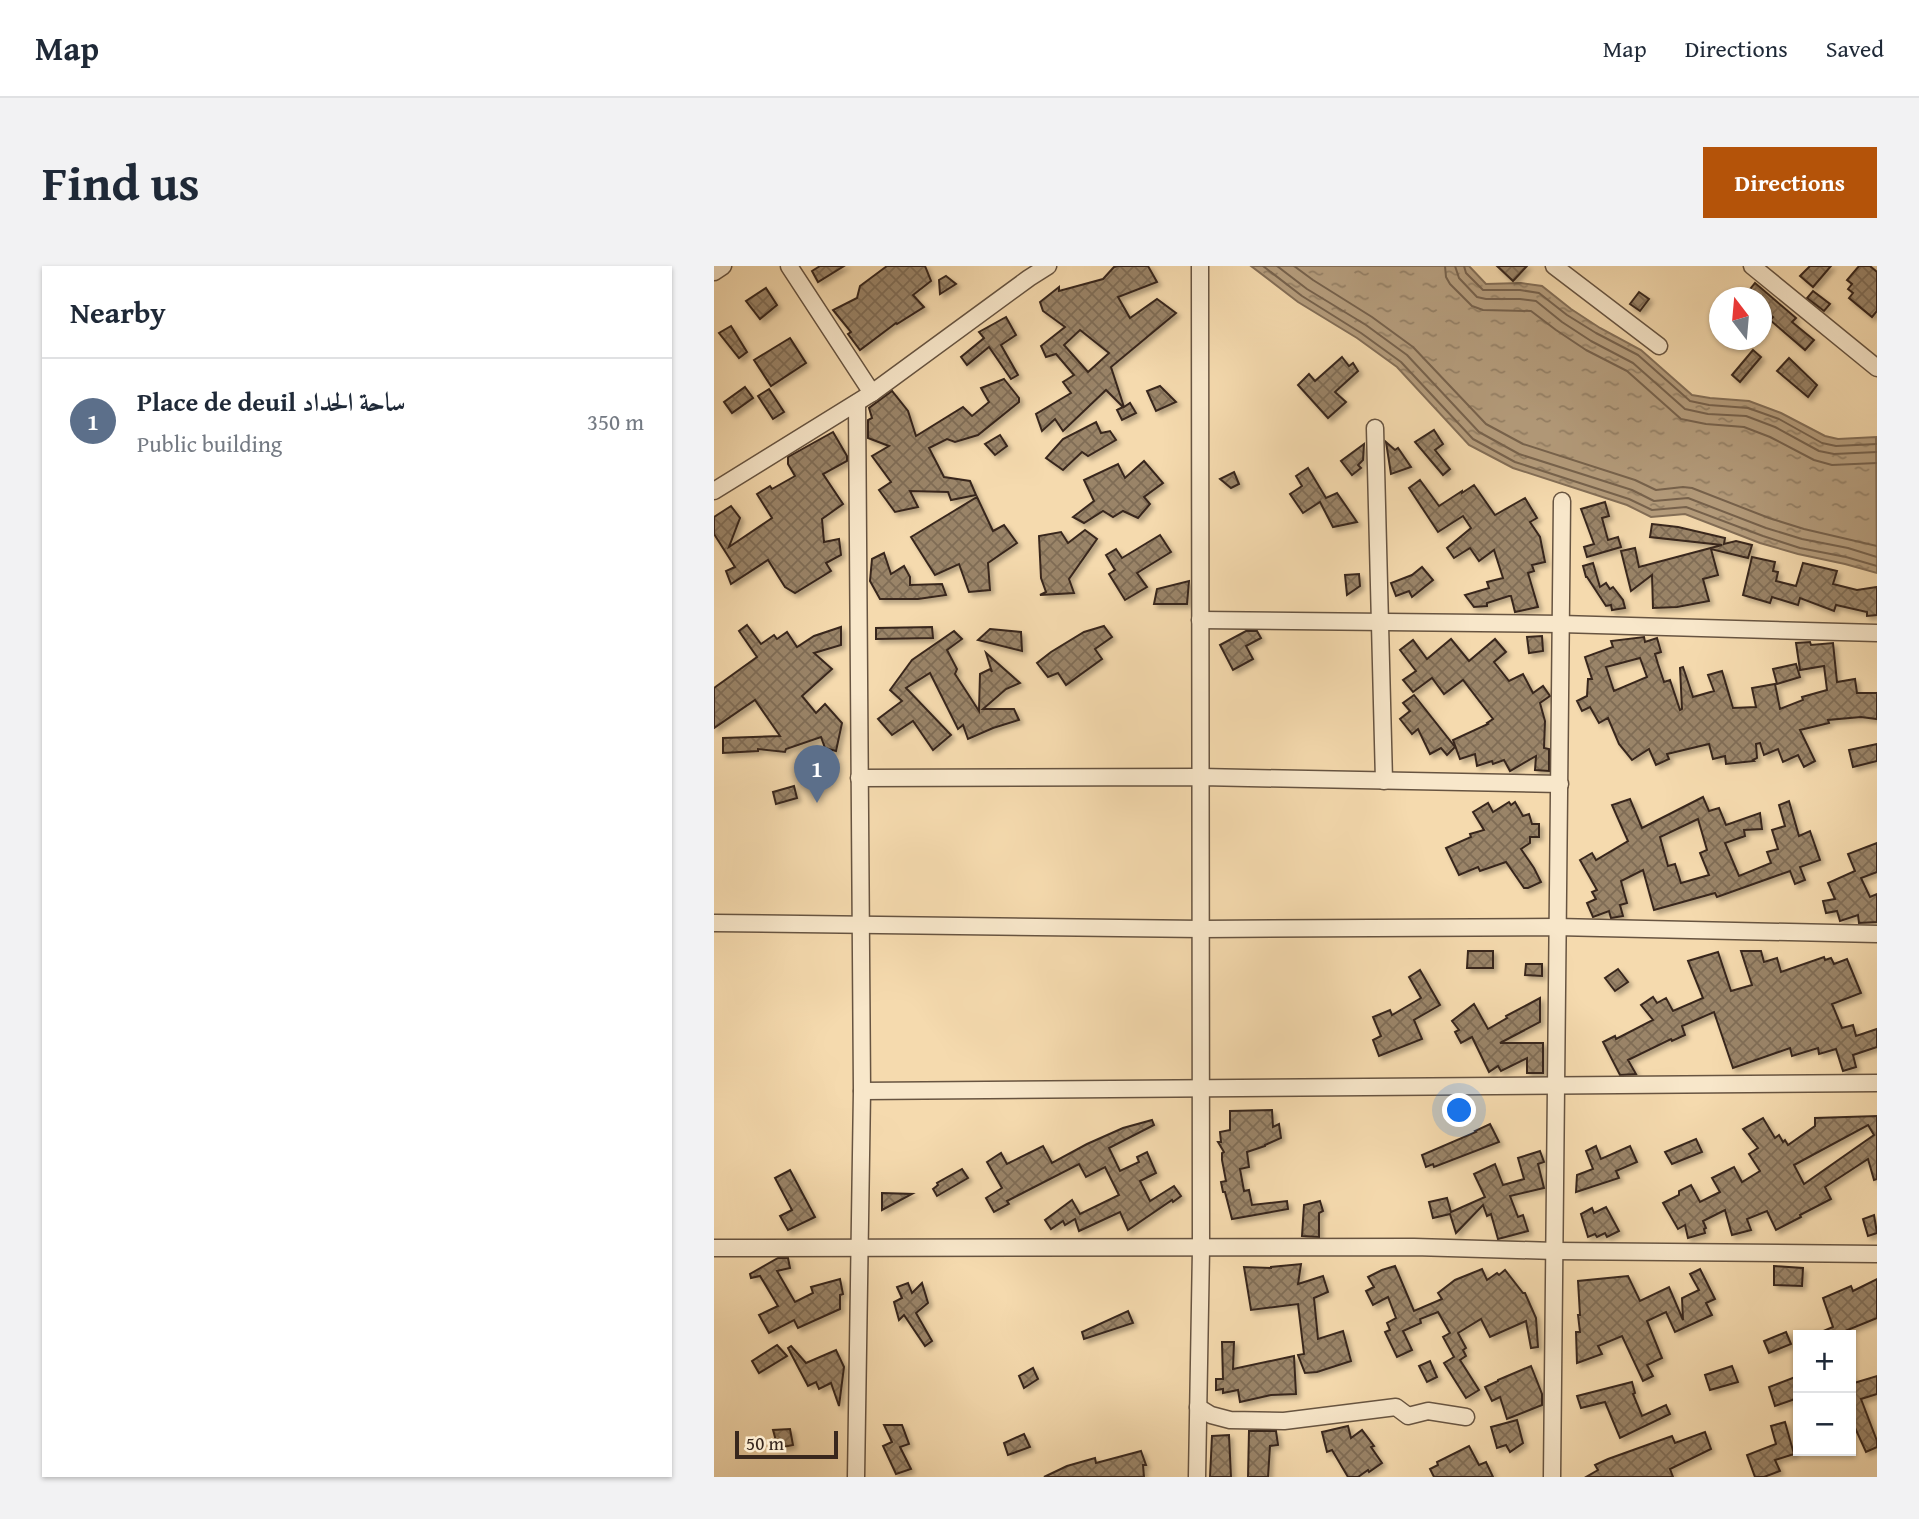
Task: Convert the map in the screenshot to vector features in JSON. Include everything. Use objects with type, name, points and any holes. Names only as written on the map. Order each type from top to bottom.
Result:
[{"type":"street","points":[[714,272],[723,266]]},
{"type":"street","points":[[789,266],[872,393]]},
{"type":"street","points":[[714,491],[872,393],[1048,266]]},
{"type":"street","points":[[1197,1477],[1202,1088],[1200,266]]},
{"type":"street","points":[[1554,266],[1659,346]]},
{"type":"street","points":[[1752,266],[1877,368]]},
{"type":"street","points":[[856,1477],[862,1091],[857,403]]},
{"type":"street","points":[[1375,429],[1384,781]]},
{"type":"street","points":[[1552,1477],[1562,501]]},
{"type":"street","points":[[1200,620],[1561,624],[1877,633]]},
{"type":"street","points":[[859,778],[1201,777],[1560,784]]},
{"type":"street","points":[[714,923],[1202,929],[1556,927],[1877,934]]},
{"type":"street","points":[[862,1091],[1877,1083]]},
{"type":"street","points":[[714,1248],[1414,1247],[1877,1254]]},
{"type":"street","points":[[1198,1407],[1211,1415],[1230,1420],[1284,1421],[1396,1407],[1408,1416],[1428,1411],[1466,1417]]},
{"type":"water","points":[[1251,266],[1469,266],[1486,284],[1521,283],[1542,286],[1600,328],[1641,350],[1692,395],[1749,401],[1781,413],[1825,436],[1838,439],[1876,437],[1877,573],[1760,543],[1685,514],[1651,517],[1627,505],[1513,468],[1469,445],[1397,367],[1357,338],[1298,302]]},
{"type":"building","points":[[820,266],[844,266],[818,282],[812,271]]},
{"type":"building","points":[[887,266],[925,266],[931,281],[913,295],[924,307],[896,323],[860,350],[848,334],[851,332],[833,310],[857,298],[860,286]]},
{"type":"building","points":[[1148,266],[1157,282],[1118,297],[1130,318],[1157,299],[1176,313],[1111,367],[1124,407],[1130,403],[1136,413],[1122,420],[1117,410],[1123,407],[1106,390],[1063,431],[1055,419],[1042,431],[1036,414],[1071,393],[1063,382],[1074,375],[1056,354],[1046,357],[1041,346],[1065,327],[1043,311],[1040,302],[1059,287],[1059,291],[1103,279],[1114,267]],"holes":[[[1080,330],[1109,353],[1088,372],[1064,345]]]},
{"type":"building","points":[[1497,266],[1527,266],[1513,281]]},
{"type":"building","points":[[1810,266],[1831,266],[1813,287],[1800,276]]},
{"type":"building","points":[[1859,266],[1870,266],[1877,272],[1877,311],[1872,317],[1849,298],[1853,293],[1848,289],[1852,284],[1847,280]]},
{"type":"building","points":[[946,276],[956,284],[940,294],[939,280]]},
{"type":"building","points":[[766,288],[777,305],[760,319],[746,301]]},
{"type":"building","points":[[1813,291],[1830,304],[1824,311],[1807,298]]},
{"type":"building","points":[[1639,292],[1649,299],[1640,311],[1630,304]]},
{"type":"building","points":[[1772,298],[1796,318],[1792,322],[1814,340],[1805,350],[1772,322]]},
{"type":"building","points":[[1006,317],[1016,335],[1001,345],[1018,375],[1011,379],[989,347],[967,365],[961,357],[984,338],[979,332]]},
{"type":"building","points":[[731,326],[747,352],[739,358],[719,333]]},
{"type":"building","points":[[790,338],[806,363],[771,386],[754,360]]},
{"type":"building","points":[[1753,350],[1761,357],[1740,382],[1732,375]]},
{"type":"building","points":[[1342,357],[1349,366],[1353,363],[1358,371],[1335,392],[1346,402],[1328,418],[1298,385],[1309,374],[1315,381]]},
{"type":"building","points":[[1789,358],[1817,385],[1808,397],[1777,371]]},
{"type":"building","points":[[1004,379],[1019,398],[1019,402],[978,435],[955,442],[947,439],[929,448],[944,477],[970,481],[976,495],[951,500],[948,492],[910,491],[918,507],[895,512],[879,490],[891,482],[872,456],[889,446],[868,438],[868,420],[872,418],[869,408],[892,391],[908,411],[916,436],[963,407],[972,416],[989,402],[981,388]]},
{"type":"building","points":[[1160,386],[1176,402],[1156,411],[1147,391]]},
{"type":"building","points":[[745,387],[753,398],[732,413],[724,402]]},
{"type":"building","points":[[769,389],[784,412],[773,419],[758,396]]},
{"type":"building","points":[[1096,422],[1101,433],[1110,431],[1116,440],[1088,456],[1082,452],[1063,470],[1046,458],[1063,439]]},
{"type":"building","points":[[1434,430],[1443,444],[1435,450],[1450,469],[1443,475],[1415,442]]},
{"type":"building","points":[[833,432],[847,456],[847,461],[823,474],[843,504],[822,519],[824,542],[839,539],[841,555],[826,563],[831,571],[795,593],[785,587],[768,560],[731,584],[726,571],[735,567],[714,534],[714,517],[731,506],[740,518],[729,547],[772,518],[757,494],[795,476],[788,464],[788,457]]},
{"type":"building","points":[[1000,435],[1007,446],[995,455],[985,444]]},
{"type":"building","points":[[1386,442],[1395,450],[1398,448],[1411,467],[1391,474]]},
{"type":"building","points":[[1364,444],[1363,460],[1358,465],[1361,468],[1352,475],[1341,461]]},
{"type":"building","points":[[1144,461],[1163,483],[1144,497],[1150,504],[1138,518],[1123,511],[1113,517],[1103,511],[1084,523],[1073,517],[1094,501],[1084,480],[1118,464],[1125,478]]},
{"type":"building","points":[[1308,468],[1326,498],[1337,493],[1357,522],[1333,527],[1320,502],[1303,513],[1290,494],[1302,486],[1296,476]]},
{"type":"building","points":[[1234,472],[1239,484],[1231,488],[1220,479]]},
{"type":"building","points":[[1420,480],[1439,506],[1474,485],[1495,515],[1525,498],[1537,518],[1530,522],[1540,537],[1545,562],[1532,565],[1534,571],[1528,573],[1538,607],[1515,612],[1509,596],[1487,603],[1487,606],[1474,607],[1465,595],[1489,588],[1487,582],[1503,578],[1494,550],[1479,561],[1470,548],[1454,558],[1447,548],[1471,528],[1463,516],[1438,532],[1409,488]]},
{"type":"building","points":[[977,497],[993,531],[1004,525],[1017,543],[988,563],[990,590],[969,592],[959,564],[935,575],[911,537]]},
{"type":"building","points":[[1605,502],[1609,516],[1602,518],[1608,540],[1618,537],[1621,547],[1587,557],[1584,547],[1594,544],[1581,509]]},
{"type":"building","points":[[1652,524],[1725,538],[1724,544],[1736,541],[1752,545],[1748,558],[1711,549],[1718,575],[1703,579],[1709,601],[1653,608],[1652,575],[1631,591],[1621,551],[1635,548],[1639,567],[1722,545],[1650,537]]},
{"type":"building","points":[[1085,530],[1097,539],[1069,579],[1074,593],[1040,595],[1046,592],[1041,578],[1039,536],[1061,532],[1068,543]]},
{"type":"building","points":[[1160,535],[1171,552],[1137,573],[1147,587],[1125,600],[1109,574],[1115,570],[1106,555],[1116,549],[1122,558]]},
{"type":"building","points":[[884,553],[891,574],[904,566],[910,577],[910,585],[942,584],[946,595],[918,599],[880,599],[870,581],[872,559]]},
{"type":"building","points":[[1752,557],[1775,562],[1773,571],[1778,572],[1776,581],[1796,586],[1803,563],[1837,571],[1833,584],[1857,590],[1877,587],[1877,615],[1867,616],[1867,612],[1836,605],[1834,611],[1800,598],[1798,605],[1772,597],[1770,603],[1743,595]]},
{"type":"building","points":[[1593,563],[1600,587],[1606,583],[1610,589],[1613,587],[1623,600],[1625,608],[1612,610],[1611,605],[1606,606],[1586,577],[1583,566]]},
{"type":"building","points":[[1422,567],[1433,580],[1412,597],[1409,591],[1396,596],[1391,583],[1412,575]]},
{"type":"building","points":[[1359,574],[1360,586],[1347,595],[1345,575]]},
{"type":"building","points":[[1189,581],[1187,604],[1154,604],[1157,589]]},
{"type":"building","points":[[747,625],[761,644],[774,635],[777,639],[787,632],[797,647],[814,636],[841,627],[841,645],[814,653],[832,669],[802,696],[816,713],[825,704],[842,723],[836,751],[825,748],[821,737],[786,749],[785,752],[758,749],[723,753],[723,738],[780,736],[755,700],[714,728],[714,688],[757,657],[739,631]]},
{"type":"building","points":[[1104,626],[1112,637],[1095,649],[1102,659],[1066,685],[1058,673],[1048,677],[1037,663],[1084,632]]},
{"type":"building","points":[[932,627],[933,638],[876,639],[876,628]]},
{"type":"building","points":[[990,629],[1021,632],[1022,651],[978,640]]},
{"type":"building","points":[[954,631],[962,639],[947,650],[957,669],[955,674],[979,711],[980,674],[990,669],[992,672],[986,653],[1020,683],[1006,689],[983,709],[1014,709],[1019,720],[968,739],[963,725],[958,729],[930,673],[906,688],[951,735],[933,750],[913,721],[892,735],[878,719],[902,701],[890,690],[912,660]]},
{"type":"building","points":[[1246,631],[1257,631],[1261,638],[1246,646],[1253,659],[1233,670],[1220,645]]},
{"type":"building","points":[[1542,636],[1543,651],[1529,653],[1527,637]]},
{"type":"building","points":[[1644,637],[1645,642],[1657,638],[1661,652],[1655,654],[1658,664],[1664,682],[1670,680],[1680,710],[1680,668],[1683,667],[1693,697],[1714,691],[1708,675],[1722,671],[1733,708],[1756,707],[1752,688],[1775,684],[1780,709],[1803,700],[1802,697],[1827,690],[1824,666],[1800,670],[1796,643],[1833,643],[1837,682],[1855,679],[1857,693],[1877,693],[1877,719],[1861,717],[1828,720],[1829,723],[1800,730],[1815,761],[1804,767],[1798,755],[1783,762],[1778,749],[1764,755],[1760,743],[1756,744],[1757,758],[1754,761],[1726,764],[1725,756],[1713,759],[1709,744],[1667,754],[1669,759],[1656,765],[1649,749],[1632,760],[1619,744],[1608,718],[1599,723],[1590,707],[1582,711],[1577,701],[1587,696],[1588,679],[1592,679],[1585,657],[1613,647],[1611,641]],"holes":[[[1640,658],[1647,677],[1614,691],[1606,667]]]},
{"type":"building","points":[[1451,639],[1469,661],[1495,639],[1506,652],[1494,662],[1509,681],[1523,674],[1533,693],[1543,686],[1550,696],[1540,703],[1545,721],[1544,748],[1549,749],[1549,771],[1535,770],[1536,756],[1510,771],[1504,760],[1477,766],[1475,754],[1460,759],[1453,740],[1488,724],[1493,719],[1463,680],[1444,694],[1432,678],[1413,692],[1403,680],[1416,671],[1400,650],[1413,640],[1427,659]]},
{"type":"building","points":[[1796,664],[1800,677],[1777,684],[1773,669]]},
{"type":"building","points":[[1414,695],[1455,747],[1447,755],[1441,748],[1430,754],[1418,729],[1412,734],[1400,719],[1410,711],[1403,703]]},
{"type":"building","points":[[1877,744],[1877,761],[1853,767],[1849,750]]},
{"type":"building","points":[[794,786],[797,798],[776,804],[773,792]]},
{"type":"building","points":[[1703,797],[1709,811],[1719,808],[1726,825],[1760,813],[1762,829],[1744,830],[1745,836],[1725,843],[1739,876],[1771,863],[1767,852],[1778,849],[1772,830],[1785,826],[1779,805],[1789,801],[1799,836],[1810,831],[1820,860],[1800,867],[1805,880],[1795,884],[1790,871],[1717,897],[1715,893],[1654,910],[1643,870],[1621,881],[1627,903],[1620,905],[1623,916],[1611,918],[1609,911],[1593,917],[1587,903],[1596,899],[1592,892],[1597,890],[1580,860],[1592,853],[1596,860],[1628,841],[1612,805],[1630,799],[1642,828]],"holes":[[[1698,819],[1707,850],[1700,853],[1709,875],[1681,883],[1675,864],[1668,866],[1660,837]]]},
{"type":"building","points":[[1509,802],[1511,805],[1515,802],[1523,816],[1529,814],[1532,824],[1539,824],[1539,837],[1530,837],[1530,843],[1521,849],[1541,882],[1524,888],[1506,862],[1480,871],[1478,867],[1459,875],[1446,848],[1471,837],[1470,834],[1484,830],[1473,812],[1488,803],[1493,812]]},
{"type":"building","points":[[1877,843],[1877,872],[1861,878],[1870,897],[1877,894],[1877,922],[1859,923],[1858,915],[1840,921],[1837,911],[1826,913],[1823,901],[1835,899],[1828,883],[1855,871],[1848,854]]},
{"type":"building","points":[[1468,951],[1493,951],[1493,968],[1467,968]]},
{"type":"building","points":[[1741,951],[1761,951],[1764,962],[1777,958],[1781,972],[1824,957],[1825,960],[1831,958],[1834,964],[1847,959],[1861,993],[1832,1004],[1842,1028],[1853,1025],[1856,1036],[1877,1029],[1877,1047],[1853,1055],[1856,1067],[1843,1071],[1836,1049],[1819,1054],[1818,1048],[1792,1056],[1790,1048],[1733,1068],[1714,1012],[1682,1026],[1685,1035],[1628,1060],[1636,1074],[1620,1075],[1603,1042],[1615,1036],[1616,1039],[1653,1020],[1641,1005],[1653,997],[1657,1003],[1666,998],[1673,1011],[1703,998],[1688,961],[1718,952],[1731,991],[1752,985]]},
{"type":"building","points":[[1526,964],[1542,964],[1542,976],[1525,975]]},
{"type":"building","points":[[1618,969],[1628,982],[1615,991],[1605,978]]},
{"type":"building","points":[[1420,970],[1440,1005],[1414,1020],[1422,1039],[1379,1056],[1373,1040],[1381,1036],[1373,1017],[1390,1010],[1392,1015],[1421,998],[1409,977]]},
{"type":"building","points":[[1540,998],[1540,1022],[1500,1043],[1543,1043],[1543,1073],[1527,1073],[1527,1058],[1501,1071],[1498,1066],[1489,1072],[1472,1037],[1461,1043],[1455,1032],[1459,1030],[1452,1021],[1474,1004],[1488,1029]]},
{"type":"building","points":[[1272,1110],[1273,1127],[1279,1124],[1281,1138],[1247,1152],[1249,1167],[1240,1169],[1244,1191],[1249,1190],[1252,1205],[1287,1201],[1288,1209],[1232,1219],[1221,1182],[1226,1181],[1222,1160],[1224,1152],[1218,1142],[1221,1142],[1220,1132],[1230,1130],[1230,1111]]},
{"type":"building","points":[[1877,1116],[1877,1179],[1874,1180],[1868,1159],[1825,1187],[1831,1199],[1776,1230],[1767,1211],[1747,1219],[1751,1230],[1732,1235],[1725,1210],[1703,1221],[1705,1233],[1688,1238],[1685,1225],[1678,1229],[1663,1203],[1679,1195],[1679,1191],[1691,1185],[1700,1202],[1720,1192],[1712,1178],[1734,1167],[1742,1182],[1760,1171],[1749,1154],[1758,1148],[1743,1129],[1763,1118],[1775,1138],[1779,1135],[1788,1145],[1815,1126],[1815,1118]],"holes":[[[1868,1125],[1874,1135],[1804,1184],[1794,1165]]]},
{"type":"building","points":[[1152,1120],[1154,1125],[1109,1148],[1120,1171],[1139,1162],[1137,1157],[1147,1152],[1156,1173],[1140,1181],[1150,1201],[1174,1186],[1181,1196],[1128,1230],[1120,1212],[1079,1231],[1075,1219],[1065,1225],[1063,1221],[1051,1229],[1045,1220],[1072,1200],[1080,1214],[1119,1195],[1105,1167],[1086,1177],[1079,1164],[1007,1201],[1009,1204],[994,1212],[986,1198],[1002,1188],[987,1162],[1001,1153],[1007,1164],[1043,1146],[1052,1163],[1123,1128]]},
{"type":"building","points":[[1490,1124],[1499,1142],[1434,1167],[1433,1164],[1426,1167],[1422,1155]]},
{"type":"building","points":[[1696,1139],[1702,1152],[1672,1164],[1665,1152]]},
{"type":"building","points":[[1596,1146],[1601,1159],[1630,1146],[1637,1162],[1616,1171],[1619,1178],[1576,1192],[1577,1175],[1593,1169],[1586,1151]]},
{"type":"building","points":[[1540,1151],[1544,1162],[1538,1164],[1544,1188],[1510,1196],[1518,1217],[1523,1215],[1528,1231],[1498,1239],[1491,1214],[1487,1216],[1483,1205],[1456,1233],[1450,1214],[1433,1218],[1429,1202],[1447,1198],[1451,1212],[1485,1197],[1474,1174],[1495,1164],[1503,1185],[1524,1179],[1518,1158]]},
{"type":"building","points":[[962,1169],[968,1178],[937,1196],[933,1189],[937,1183]]},
{"type":"building","points":[[790,1170],[815,1217],[788,1230],[780,1216],[792,1210],[775,1178]]},
{"type":"building","points":[[882,1193],[912,1194],[882,1210]]},
{"type":"building","points":[[1320,1201],[1323,1211],[1319,1213],[1319,1237],[1302,1236],[1304,1205]]},
{"type":"building","points":[[1606,1207],[1619,1231],[1607,1237],[1605,1233],[1588,1237],[1581,1214],[1592,1208],[1594,1213]]},
{"type":"building","points":[[1874,1215],[1877,1233],[1868,1236],[1863,1219]]},
{"type":"building","points":[[778,1258],[788,1258],[790,1268],[777,1271],[795,1302],[813,1293],[811,1287],[840,1279],[843,1294],[840,1295],[840,1309],[798,1328],[794,1320],[769,1333],[759,1315],[778,1306],[760,1276],[751,1278],[750,1274]]},
{"type":"building","points":[[1301,1264],[1298,1284],[1323,1276],[1328,1292],[1314,1298],[1318,1339],[1343,1331],[1351,1361],[1317,1372],[1305,1373],[1298,1355],[1304,1354],[1298,1304],[1251,1310],[1244,1267],[1271,1268]]},
{"type":"building","points":[[1395,1266],[1414,1311],[1442,1299],[1438,1293],[1455,1280],[1482,1269],[1487,1280],[1505,1270],[1525,1293],[1536,1318],[1538,1347],[1531,1348],[1526,1321],[1490,1337],[1481,1319],[1458,1333],[1466,1348],[1463,1350],[1466,1356],[1460,1360],[1479,1390],[1466,1398],[1444,1363],[1454,1357],[1443,1337],[1450,1333],[1438,1312],[1420,1319],[1421,1323],[1403,1331],[1412,1350],[1397,1357],[1385,1332],[1390,1330],[1387,1323],[1396,1318],[1388,1297],[1373,1305],[1366,1291],[1374,1287],[1368,1277]]},
{"type":"building","points":[[1774,1266],[1803,1268],[1802,1286],[1774,1285]]},
{"type":"building","points":[[1700,1269],[1715,1299],[1706,1303],[1712,1315],[1675,1332],[1666,1312],[1647,1321],[1662,1358],[1647,1365],[1653,1376],[1643,1381],[1622,1336],[1598,1346],[1602,1354],[1577,1363],[1576,1332],[1580,1332],[1578,1281],[1628,1276],[1640,1301],[1669,1287],[1683,1320],[1682,1298],[1699,1290],[1690,1274]]},
{"type":"building","points":[[1877,1279],[1877,1318],[1847,1330],[1826,1330],[1833,1327],[1823,1298],[1851,1286],[1853,1291]]},
{"type":"building","points":[[908,1283],[912,1293],[922,1283],[928,1303],[916,1313],[932,1341],[925,1346],[904,1315],[899,1320],[894,1302],[902,1298],[897,1287]]},
{"type":"building","points":[[1128,1311],[1133,1323],[1084,1339],[1082,1332]]},
{"type":"building","points":[[1786,1332],[1791,1344],[1769,1353],[1764,1341]]},
{"type":"building","points":[[1222,1342],[1234,1342],[1233,1369],[1294,1356],[1296,1394],[1271,1395],[1240,1402],[1238,1390],[1223,1393],[1223,1389],[1216,1390],[1216,1379],[1223,1379]]},
{"type":"building","points":[[777,1345],[787,1356],[759,1373],[752,1361]]},
{"type":"building","points":[[791,1346],[806,1363],[836,1350],[844,1367],[839,1406],[831,1383],[819,1389],[816,1382],[808,1386],[788,1348]]},
{"type":"building","points":[[1430,1361],[1437,1377],[1427,1382],[1419,1366]]},
{"type":"building","points":[[1531,1366],[1542,1394],[1542,1405],[1507,1419],[1500,1397],[1492,1401],[1485,1387]]},
{"type":"building","points":[[1732,1366],[1738,1382],[1710,1390],[1705,1375]]},
{"type":"building","points":[[1033,1368],[1038,1379],[1024,1388],[1019,1376]]},
{"type":"building","points":[[1877,1376],[1877,1394],[1861,1399],[1877,1441],[1877,1447],[1866,1452],[1856,1430],[1856,1382]]},
{"type":"building","points":[[1793,1378],[1793,1400],[1775,1406],[1769,1387]]},
{"type":"building","points":[[1632,1382],[1633,1394],[1642,1416],[1666,1405],[1670,1414],[1620,1438],[1605,1402],[1581,1408],[1577,1396]]},
{"type":"building","points":[[1517,1420],[1523,1443],[1510,1452],[1506,1445],[1497,1448],[1491,1427]]},
{"type":"building","points":[[1785,1422],[1793,1454],[1775,1460],[1780,1471],[1764,1477],[1755,1477],[1747,1455],[1776,1444],[1771,1426]]},
{"type":"building","points":[[884,1425],[902,1425],[909,1444],[900,1447],[911,1469],[896,1474],[883,1446],[892,1442]]},
{"type":"building","points":[[1348,1426],[1351,1438],[1362,1430],[1382,1463],[1358,1477],[1348,1477],[1332,1450],[1327,1452],[1322,1432]]},
{"type":"building","points":[[790,1429],[793,1445],[778,1448],[773,1430]]},
{"type":"building","points":[[1249,1431],[1276,1431],[1278,1445],[1270,1446],[1268,1477],[1248,1477]]},
{"type":"building","points":[[1705,1432],[1711,1449],[1670,1469],[1673,1477],[1586,1477],[1598,1470],[1595,1465],[1608,1459],[1672,1436],[1675,1443]]},
{"type":"building","points":[[1024,1434],[1030,1447],[1008,1455],[1004,1443]]},
{"type":"building","points":[[1229,1435],[1231,1477],[1210,1477],[1212,1436]]},
{"type":"building","points":[[1469,1446],[1479,1465],[1486,1462],[1493,1477],[1434,1477],[1430,1469],[1438,1465],[1437,1462]]},
{"type":"building","points":[[1141,1451],[1146,1465],[1143,1465],[1144,1477],[1044,1477],[1067,1466],[1095,1458],[1096,1463]]},
{"type":"place","name":"Place de deuil ساحة الحداد","points":[[817,803]]}]
